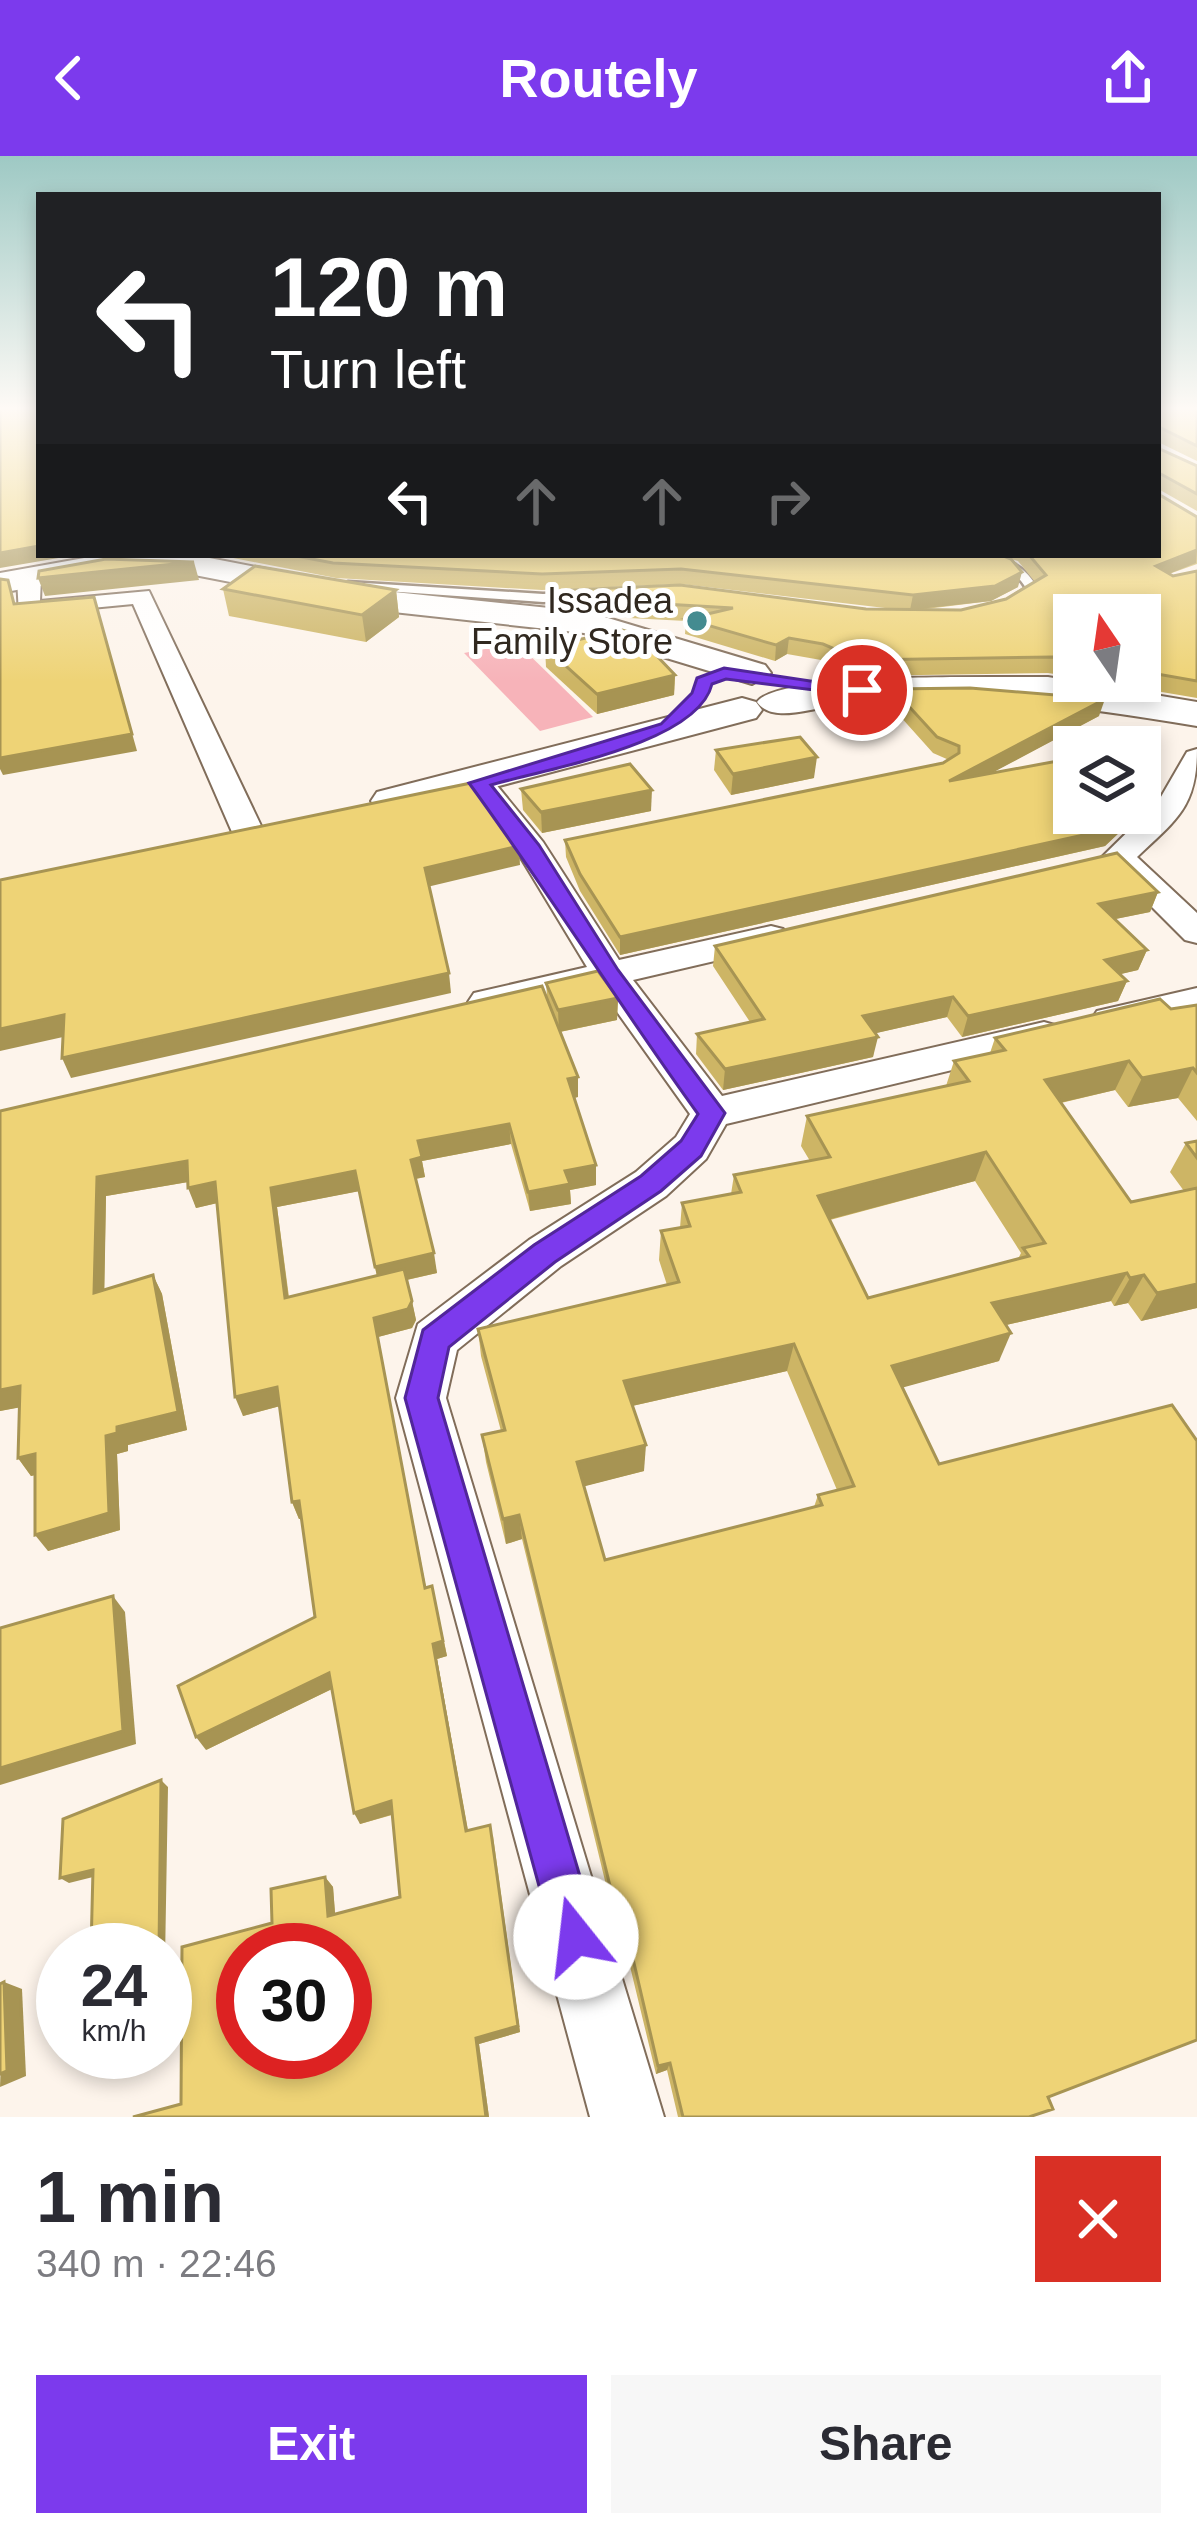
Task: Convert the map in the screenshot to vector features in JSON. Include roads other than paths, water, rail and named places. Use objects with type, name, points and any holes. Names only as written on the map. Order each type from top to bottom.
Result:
[{"type":"street","points":[[248,832],[141,596],[28,610],[15,581],[118,559],[174,561],[410,605],[588,623],[660,643],[761,692]]},
{"type":"street","points":[[660,643],[700,691]]},
{"type":"street","points":[[668,728],[700,691],[724,673],[761,692]]},
{"type":"street","points":[[340,812],[479,783],[668,728],[761,692],[1048,688],[1197,714]]},
{"type":"street","points":[[1197,758],[1171,807],[1107,860],[1197,932]]},
{"type":"street","points":[[479,783],[550,845],[609,974],[712,1113]]},
{"type":"street","points":[[203,841],[294,822]]},
{"type":"street","points":[[451,1010],[794,932]]},
{"type":"street","points":[[627,2117],[421,1398],[435,1340],[545,1253],[651,1184],[691,1148],[712,1113],[1197,1000]]},
{"type":"lane","points":[[985,558],[1026,575],[1032,589],[1001,605]]},
{"type":"lane","points":[[306,586],[543,598],[613,595]]},
{"type":"place","name":"Issadea Family Store","points":[[697,621]]}]
